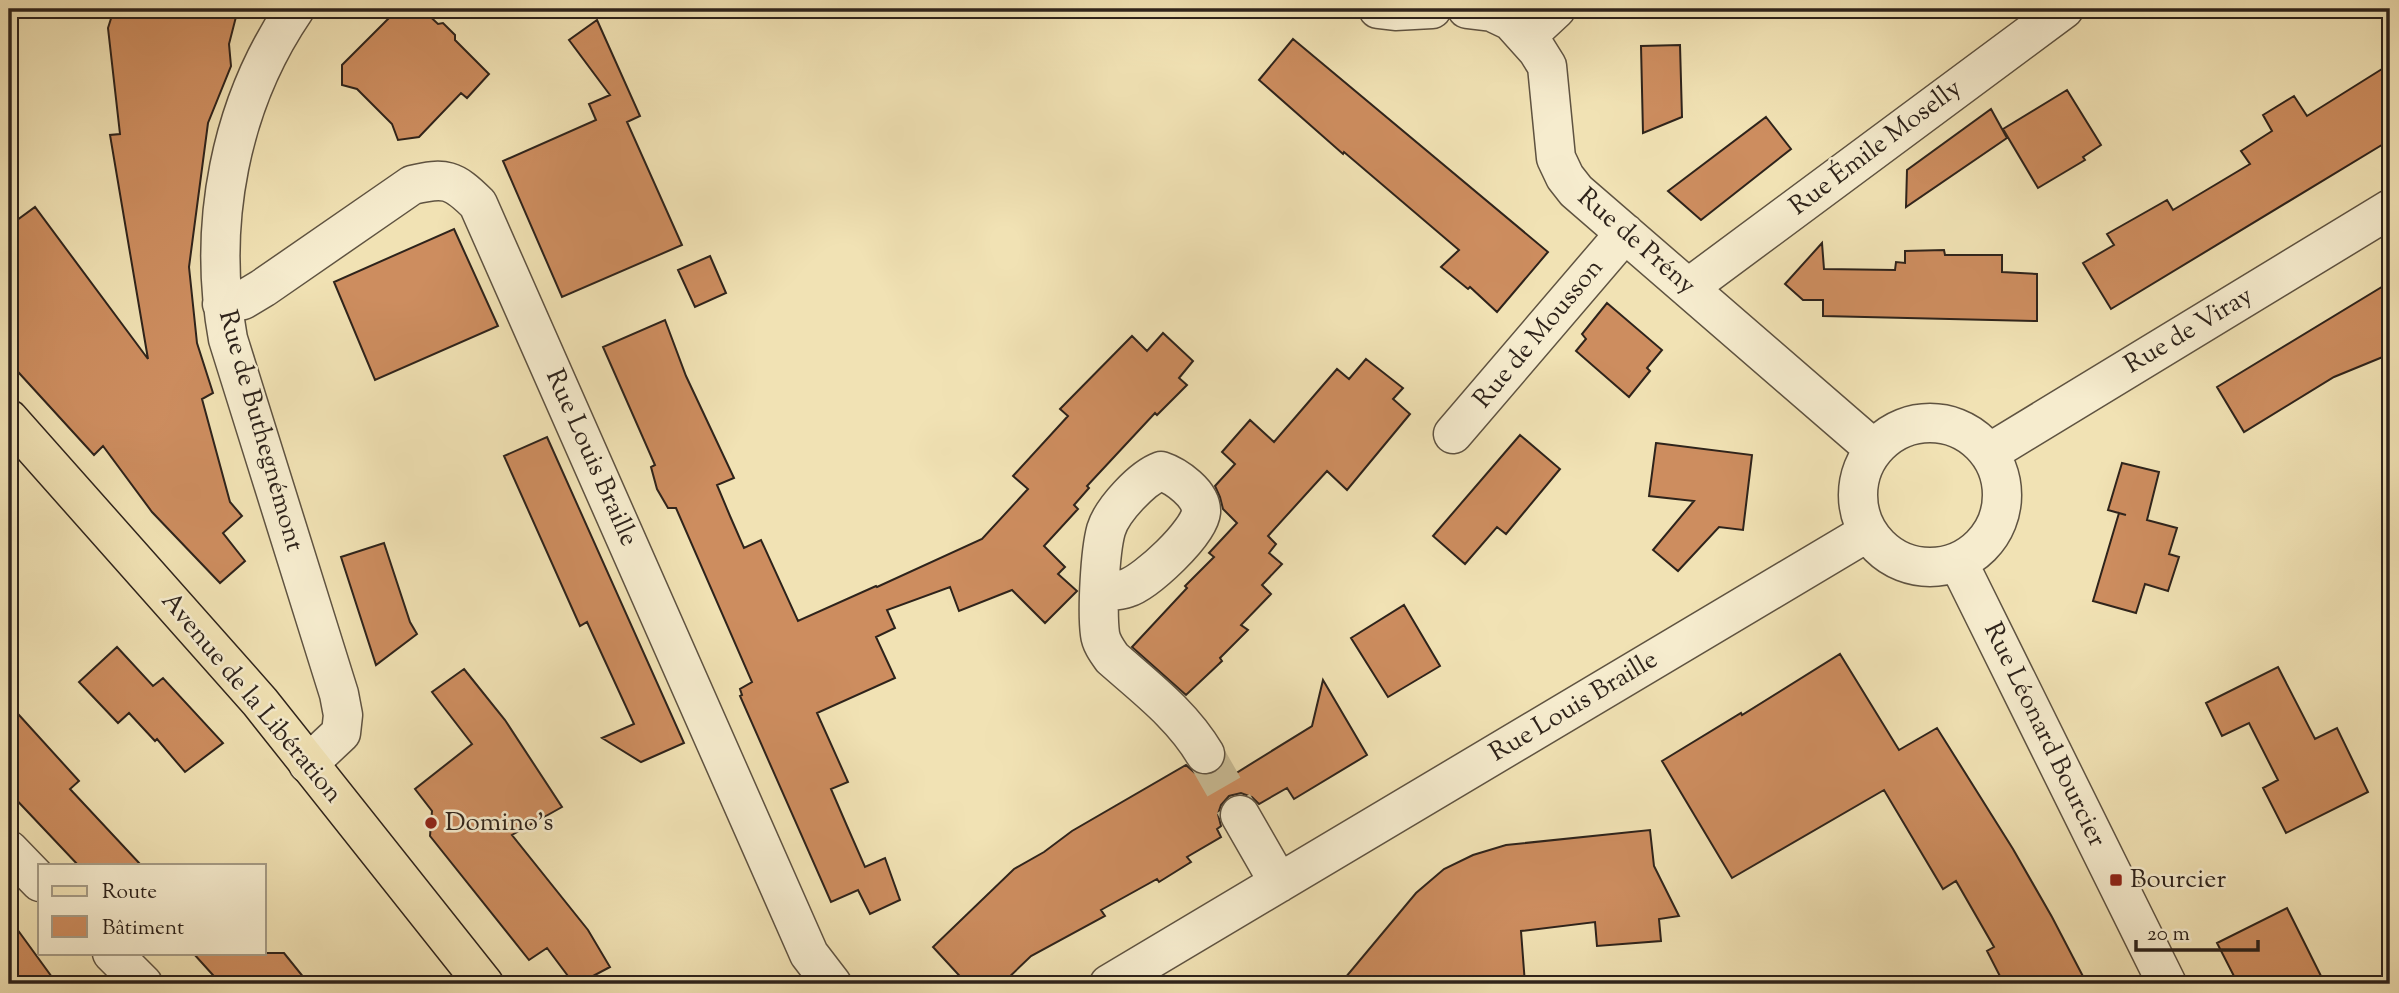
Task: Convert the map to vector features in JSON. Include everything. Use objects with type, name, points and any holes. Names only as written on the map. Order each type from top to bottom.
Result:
[{"type":"main road","name":"Avenue de la Libération","points":[[9,419],[260,702],[484,984]]},
{"type":"street","name":"Rue de Buthegnémont","points":[[295,9],[267,55],[247,99],[232,150],[223,201],[219,250],[222,304],[228,339],[339,694],[343,715],[341,733],[308,764]]},
{"type":"street","points":[[1378,9],[1432,9]]},
{"type":"street","name":"Rue de Prény","points":[[1467,9],[1492,12],[1511,21],[1527,36],[1547,66],[1556,158],[1565,177],[1576,191],[1874,449]]},
{"type":"street","points":[[1527,36],[1556,9]]},
{"type":"street","name":"Rue Émile Moselly","points":[[1688,288],[2064,9]]},
{"type":"street","name":"Rue Louis Braille","points":[[222,304],[243,300],[412,185],[434,180],[450,182],[478,204],[809,954],[832,984]]},
{"type":"street","name":"Rue de Viray","points":[[1989,453],[2390,209]]},
{"type":"street","name":"Rue de Mousson","points":[[1453,434],[1625,233]]},
{"type":"street","points":[[1933,422],[1952,426],[1970,435],[1989,453],[1999,472],[2002,494],[2000,511],[1994,527],[1982,545],[1958,562],[1941,566],[1916,565],[1895,557],[1880,546],[1868,532],[1860,510],[1858,490],[1861,471],[1874,449],[1893,433],[1913,424],[1933,422]]},
{"type":"street","name":"Rue Louis Braille","points":[[1109,984],[1868,532]]},
{"type":"street","name":"Rue Léonard Bourcier","points":[[1958,562],[2167,984]]},
{"type":"street","points":[[1100,593],[1100,635],[1105,648],[1112,658],[1176,715],[1205,754]]},
{"type":"street","points":[[1240,815],[1279,883]]},
{"type":"street","points":[[9,850],[38,880]]},
{"type":"street","points":[[113,954],[143,984]]},
{"type":"building","points":[[114,9],[238,9],[229,44],[231,66],[208,123],[189,267],[197,343],[213,393],[202,399],[230,502],[242,516],[223,533],[245,561],[220,583],[152,512],[103,446],[94,455],[9,362],[9,226],[35,207],[148,359],[110,135],[120,134],[108,28]]},
{"type":"building","points":[[398,9],[422,9],[438,24],[443,23],[455,35],[455,40],[489,74],[467,98],[461,93],[419,137],[398,140],[392,124],[357,89],[342,85],[342,65]]},
{"type":"building","points":[[597,20],[640,116],[627,122],[682,245],[562,297],[503,161],[596,120],[589,104],[610,95],[569,40]]},
{"type":"building","points":[[1293,39],[1548,252],[1497,312],[1470,287],[1468,289],[1441,267],[1459,250],[1259,80]]},
{"type":"building","points":[[1680,45],[1682,117],[1643,133],[1641,46]]},
{"type":"building","points":[[2390,64],[2390,140],[2111,309],[2083,263],[2114,245],[2107,234],[2167,200],[2173,210],[2250,164],[2241,151],[2272,131],[2263,115],[2294,96],[2307,116]]},
{"type":"building","points":[[2067,90],[2101,145],[2083,157],[2085,160],[2038,188],[2003,129]]},
{"type":"building","points":[[1991,109],[2007,138],[1906,207],[1907,170]]},
{"type":"building","points":[[1766,117],[1791,149],[1701,220],[1668,191]]},
{"type":"building","points":[[454,229],[498,326],[375,380],[334,282]]},
{"type":"building","points":[[1822,243],[1824,269],[1895,270],[1896,262],[1905,263],[1905,251],[1944,250],[1945,255],[2002,255],[2002,272],[2037,274],[2037,321],[1823,316],[1823,300],[1803,300],[1785,284]]},
{"type":"building","points":[[710,256],[726,293],[695,307],[678,270]]},
{"type":"building","points":[[2390,282],[2390,354],[2334,377],[2244,432],[2217,387]]},
{"type":"building","points":[[1607,303],[1662,350],[1647,368],[1650,371],[1629,397],[1576,351],[1586,339],[1582,334]]},
{"type":"building","points":[[665,320],[686,376],[734,478],[717,485],[744,548],[761,540],[798,621],[982,539],[1028,489],[1013,476],[1068,416],[1060,409],[1132,336],[1147,351],[1163,333],[1193,361],[1179,378],[1187,385],[1157,415],[1155,413],[1087,486],[1089,488],[1074,505],[1078,509],[1044,546],[1065,567],[1058,574],[1077,591],[1045,623],[1012,590],[959,611],[950,587],[887,610],[895,628],[876,637],[895,678],[817,713],[848,782],[831,789],[865,867],[885,858],[900,900],[870,914],[858,890],[831,902],[740,696],[740,689],[752,682],[676,508],[668,508],[657,489],[651,467],[655,465],[603,347]]},
{"type":"building","points":[[1366,359],[1403,388],[1393,399],[1410,414],[1347,490],[1327,471],[1268,536],[1276,544],[1269,553],[1282,564],[1262,585],[1271,594],[1241,625],[1248,630],[1220,658],[1222,661],[1186,695],[1132,647],[1214,557],[1209,553],[1237,523],[1223,509],[1215,486],[1235,464],[1222,452],[1250,420],[1274,442],[1337,369],[1349,379]]},
{"type":"building","points":[[1520,435],[1560,469],[1506,534],[1497,527],[1465,564],[1433,536]]},
{"type":"building","points":[[547,437],[684,743],[641,762],[602,738],[634,724],[587,622],[580,626],[504,456]]},
{"type":"building","points":[[1656,443],[1752,455],[1743,530],[1719,527],[1678,571],[1653,550],[1694,501],[1649,496]]},
{"type":"building","points":[[2122,463],[2159,472],[2147,520],[2177,528],[2169,554],[2179,557],[2168,591],[2145,584],[2136,613],[2093,601],[2119,513],[2108,510]]},
{"type":"building","points":[[384,543],[410,622],[417,634],[376,665],[341,557]]},
{"type":"building","points":[[1404,605],[1440,666],[1388,697],[1351,638]]},
{"type":"building","points":[[117,647],[153,686],[163,678],[223,743],[185,772],[157,739],[155,741],[129,713],[118,723],[79,682]]},
{"type":"building","points":[[1840,654],[1899,750],[1937,728],[2013,849],[2087,984],[2004,984],[1987,951],[1994,947],[1956,881],[1943,889],[1884,790],[1732,878],[1662,761]]},
{"type":"building","points":[[2278,667],[2315,739],[2337,728],[2368,792],[2286,833],[2263,788],[2278,780],[2249,723],[2222,736],[2206,703]]},
{"type":"building","points":[[464,669],[505,720],[562,807],[512,835],[588,930],[610,967],[578,984],[574,984],[547,948],[529,960],[430,836],[432,811],[415,789],[472,744],[432,692]]},
{"type":"building","points":[[1323,680],[1367,755],[1294,799],[1287,788],[1259,804],[1252,797],[1241,793],[1229,796],[1221,805],[1218,814],[1221,826],[1217,829],[1221,837],[1187,857],[1191,862],[1159,882],[1157,879],[1101,910],[1105,916],[1031,956],[1002,984],[967,984],[933,947],[1014,869],[1044,852],[1072,831],[1186,765],[1195,773],[1207,776],[1217,772],[1225,761],[1233,775],[1312,726]]},
{"type":"building","points":[[9,704],[79,781],[70,789],[140,864],[77,864],[9,792]]},
{"type":"building","points":[[1650,830],[1654,866],[1679,916],[1659,919],[1661,941],[1597,946],[1595,922],[1521,931],[1525,984],[1340,984],[1416,893],[1444,869],[1473,855],[1506,845]]},
{"type":"building","points":[[2287,908],[2325,984],[2238,984],[2217,943]]},
{"type":"building","points":[[9,918],[57,984],[9,984]]},
{"type":"building","points":[[284,953],[309,984],[221,984],[194,954]]},
{"type":"tunnel","points":[[1205,754],[1240,815]]},
{"type":"place","name":"Domino's","points":[[431,823]]},
{"type":"place","name":"Bourcier","points":[[2116,880]]}]
